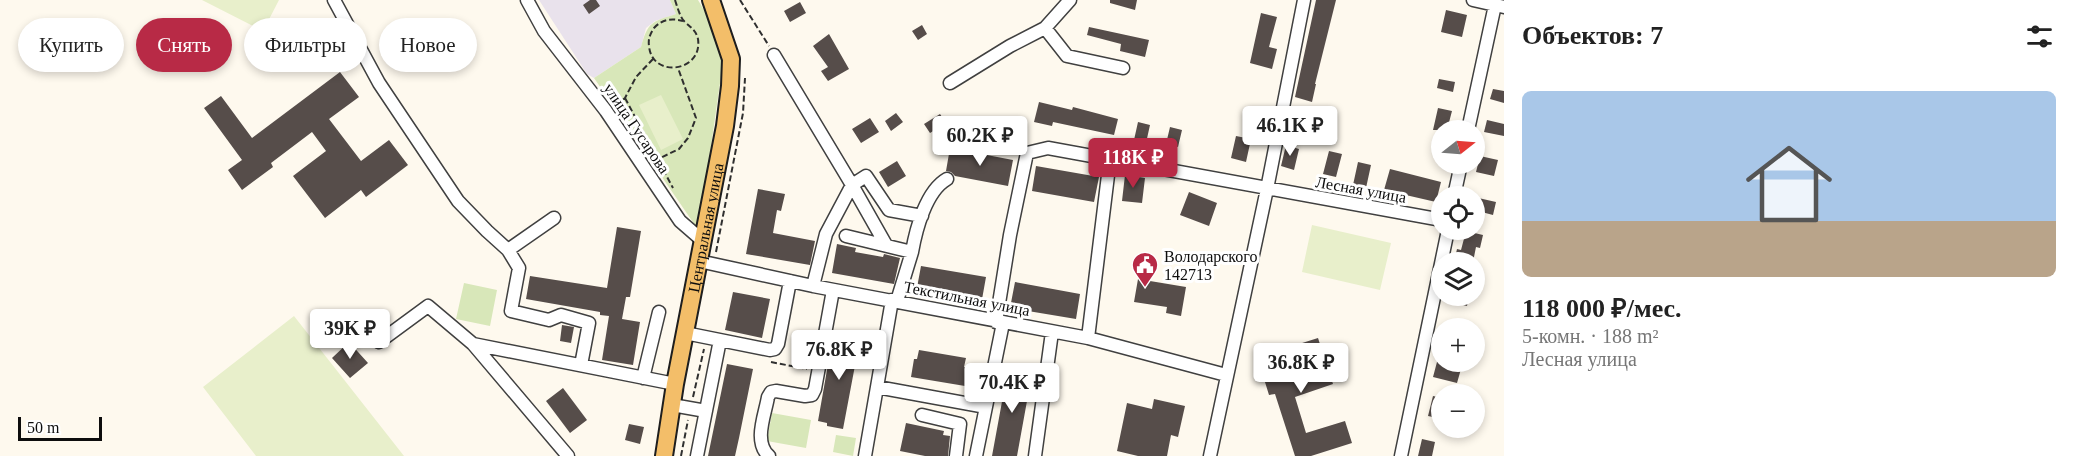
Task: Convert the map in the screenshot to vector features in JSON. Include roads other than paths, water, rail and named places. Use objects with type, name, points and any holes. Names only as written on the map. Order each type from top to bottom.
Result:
[{"type":"main road","name":"Центральная улица","points":[[664,456],[675,384],[725,126],[730,86],[731,59],[711,0]]},
{"type":"street","points":[[334,0],[379,83],[458,201],[508,250],[519,268],[511,311],[549,320],[561,315],[589,322],[581,365]]},
{"type":"street","name":"улица Гусарова","points":[[527,0],[544,31],[606,111],[680,221],[703,242]]},
{"type":"street","points":[[950,83],[1010,46],[1045,28],[1070,0]]},
{"type":"street","points":[[1210,456],[1267,189],[1304,0]]},
{"type":"street","points":[[1471,120],[1500,6],[1473,0]]},
{"type":"street","points":[[1045,28],[1067,56],[1123,68]]},
{"type":"street","points":[[774,55],[886,245]]},
{"type":"street","name":"Лесная улица","points":[[999,322],[1010,235],[1027,153],[1048,148],[1431,218]]},
{"type":"street","points":[[1088,338],[1110,159]]},
{"type":"street","points":[[813,286],[826,234],[852,185],[866,176],[889,210],[922,216]]},
{"type":"street","points":[[865,456],[894,301],[912,252],[916,228],[940,183],[947,179]]},
{"type":"street","points":[[508,250],[554,218]]},
{"type":"street","points":[[846,236],[912,252]]},
{"type":"street","points":[[1401,456],[1446,240]]},
{"type":"street","name":"Текстильная улица","points":[[699,261],[833,290],[1088,338],[1226,375]]},
{"type":"street","points":[[685,333],[719,346],[775,349],[778,344],[790,281]]},
{"type":"street","points":[[770,456],[764,451],[760,436],[768,397],[771,392],[812,395],[833,290]]},
{"type":"street","points":[[379,342],[428,306],[473,344],[568,456]]},
{"type":"street","points":[[643,378],[659,312]]},
{"type":"street","points":[[976,456],[999,322]]},
{"type":"street","points":[[1035,456],[1052,332]]},
{"type":"street","points":[[473,344],[675,384]]},
{"type":"street","points":[[697,456],[719,346]]},
{"type":"street","points":[[877,387],[986,407]]},
{"type":"street","points":[[672,405],[706,411]]},
{"type":"street","points":[[922,415],[960,424],[956,456]]},
{"type":"street","points":[[960,432],[980,436]]},
{"type":"place","name":"Володарского 142713","points":[[1145,288]]}]
